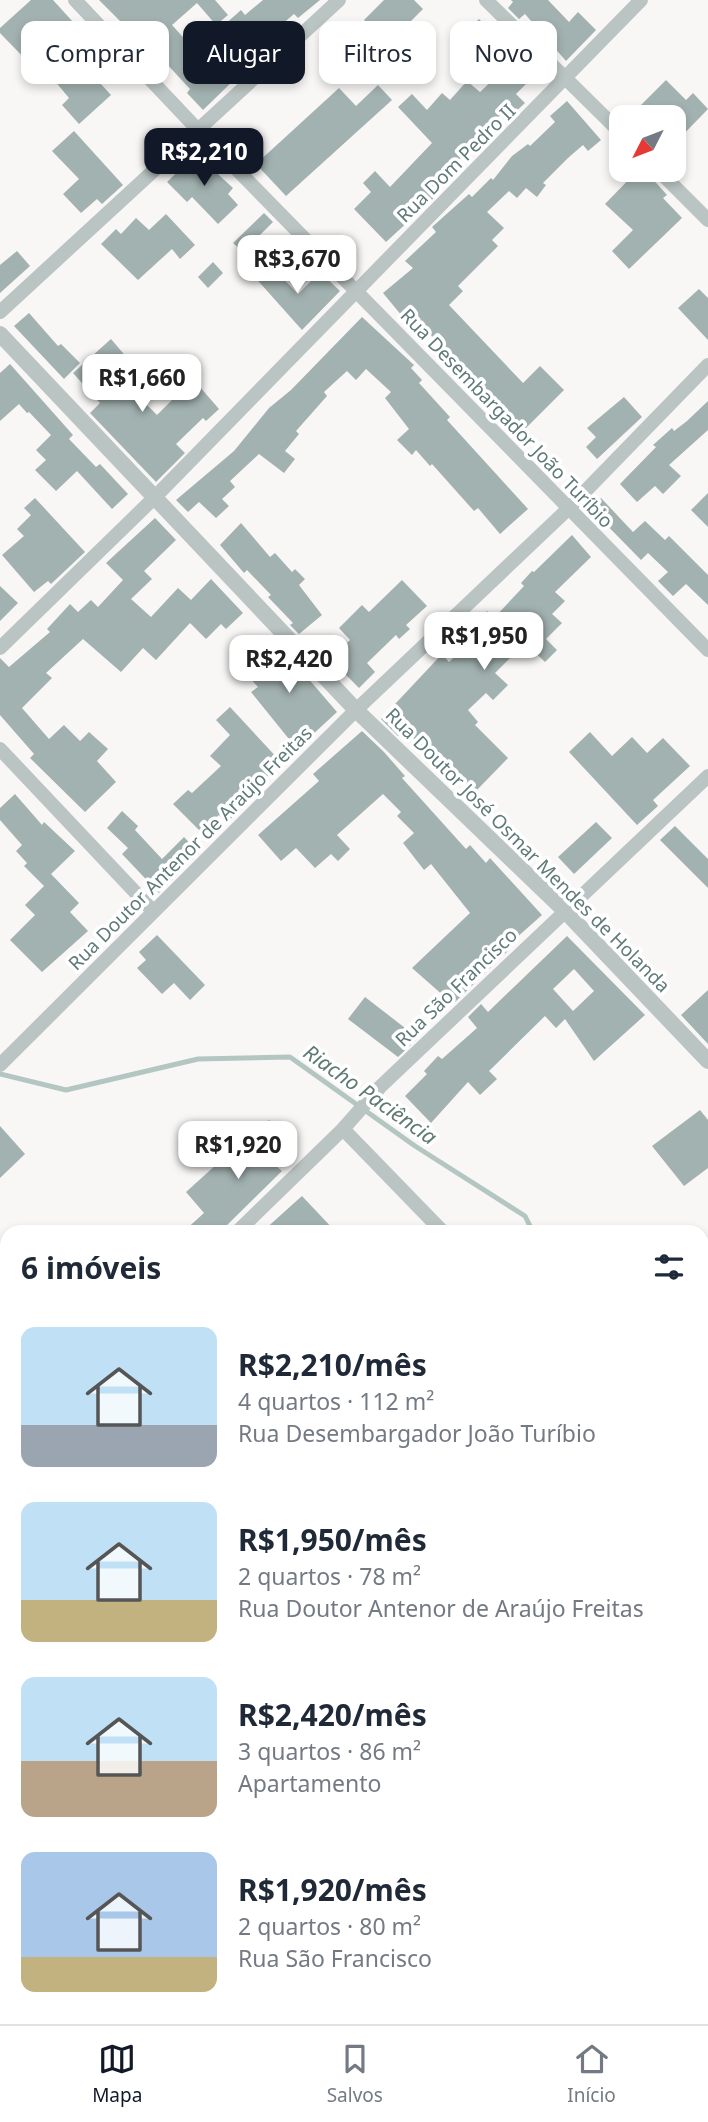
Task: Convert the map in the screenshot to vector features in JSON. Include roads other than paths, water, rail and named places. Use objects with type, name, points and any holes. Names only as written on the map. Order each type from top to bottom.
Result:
[{"type":"street","name":"Rua Desembargador João Turíbio","points":[[75,0],[199,131],[708,650]]},
{"type":"street","points":[[0,312],[340,0]]},
{"type":"street","points":[[486,0],[609,121]]},
{"type":"street","name":"Rua Dom Pedro II","points":[[0,648],[154,498],[641,0]]},
{"type":"street","points":[[670,182],[708,220]]},
{"type":"street","name":"Rua Doutor José Osmar Mendes de Holanda","points":[[0,334],[356,710],[564,909],[708,1061]]},
{"type":"street","name":"Rua Doutor Antenor de Araújo Freitas","points":[[0,1065],[356,710],[568,509],[708,365]]},
{"type":"street","points":[[0,748],[153,911]]},
{"type":"street","name":"Rua São Francisco","points":[[244,1225],[343,1129],[380,1087],[564,909],[708,776]]},
{"type":"street","points":[[343,1129],[436,1225]]},
{"type":"waterway","name":"Riacho Paciência","points":[[0,1074],[66,1090],[198,1059],[290,1057],[415,1146],[525,1216],[530,1225]]}]
